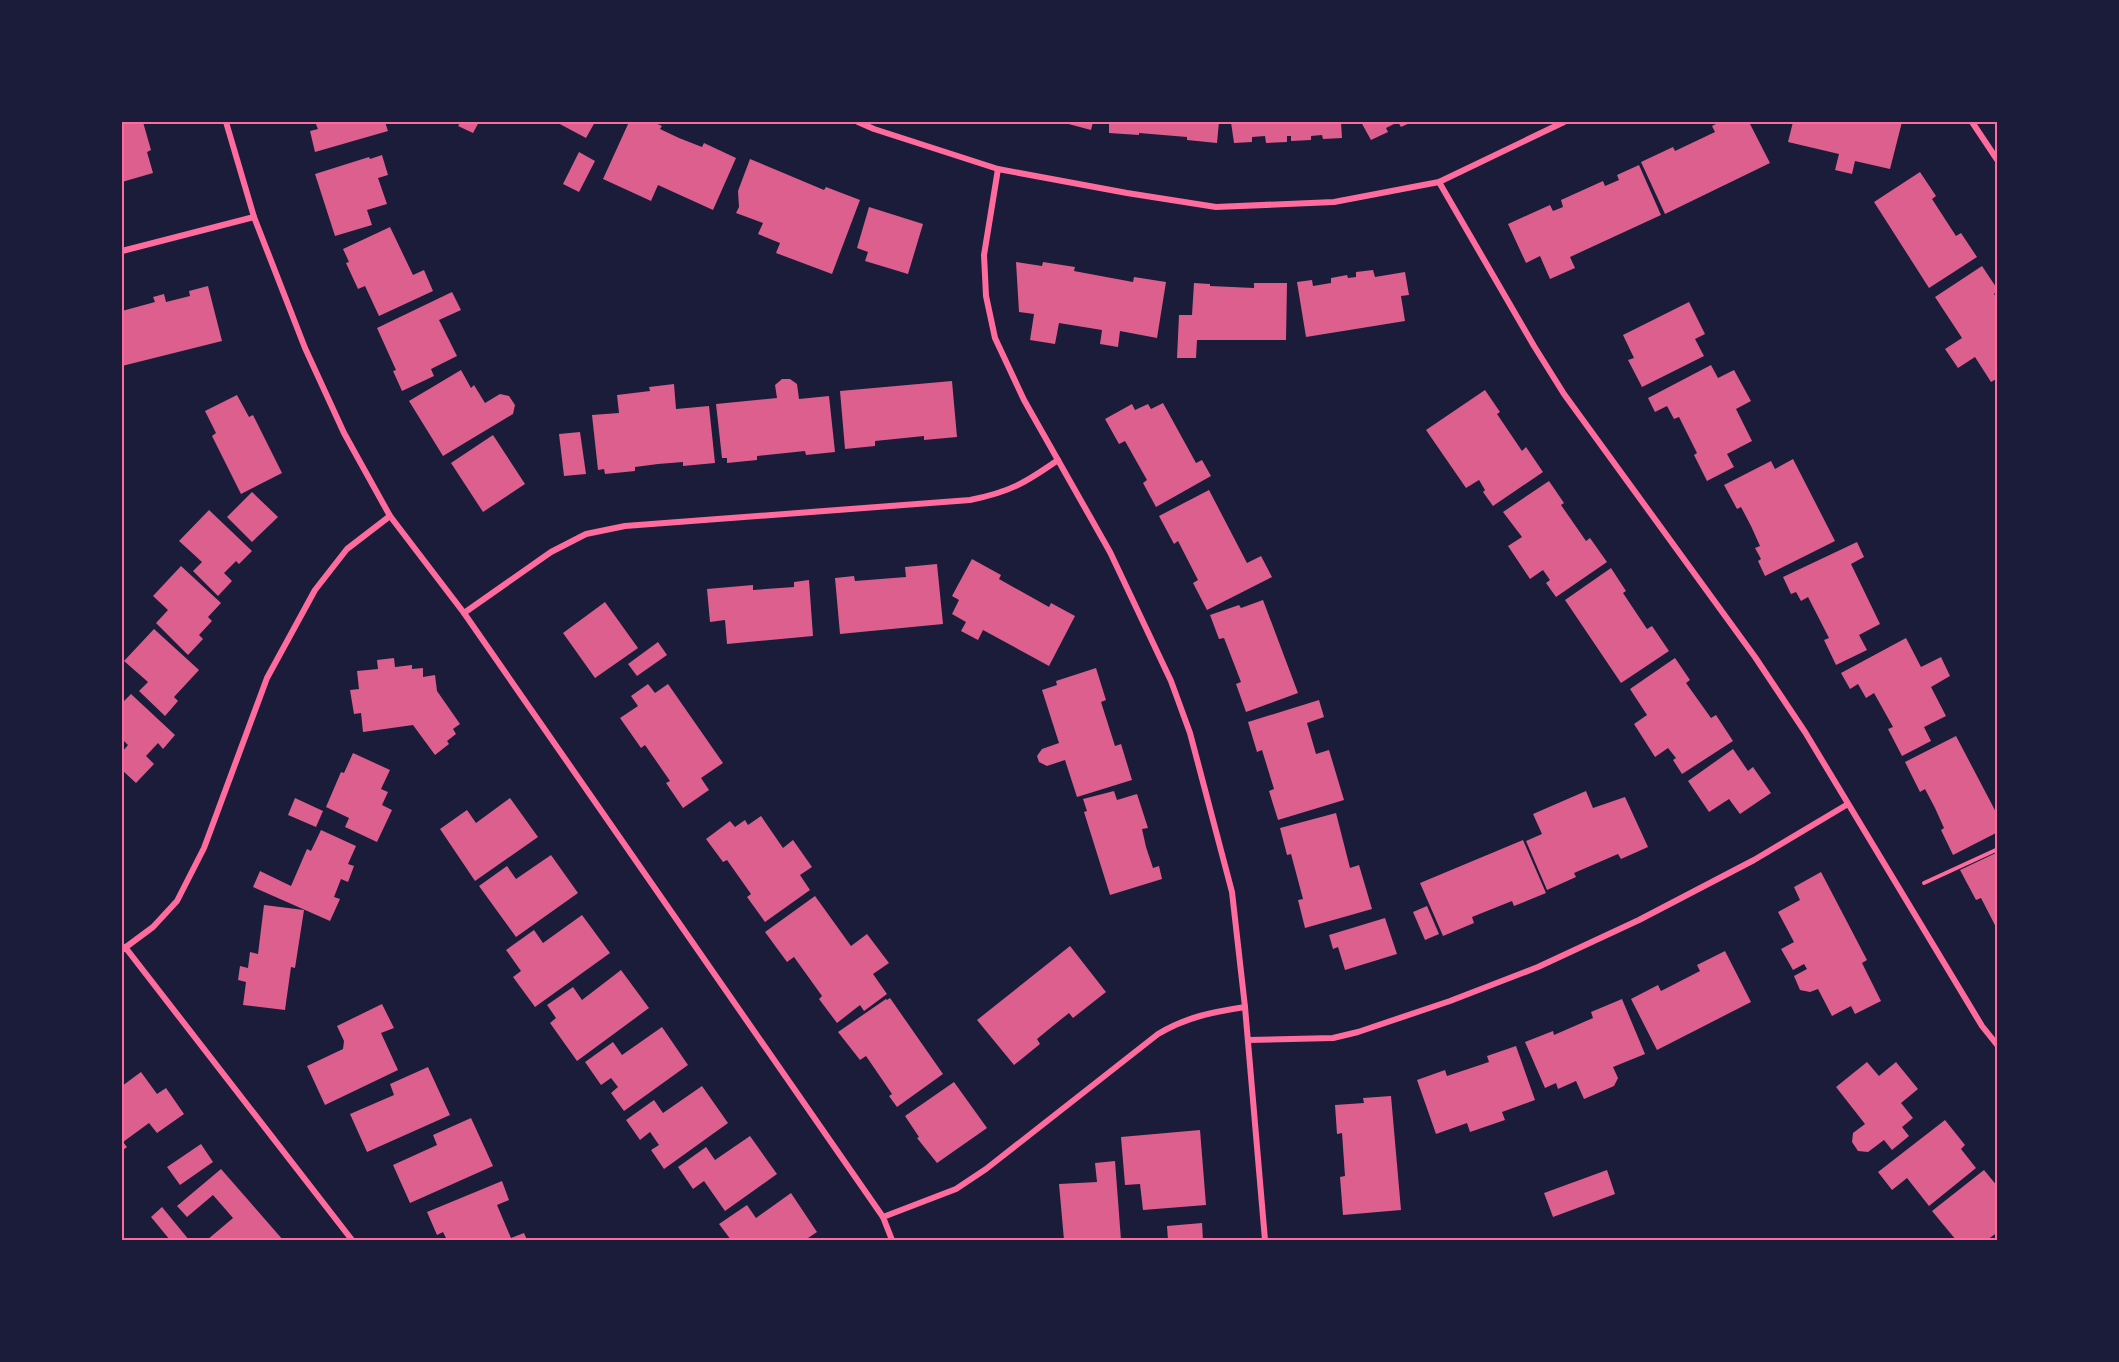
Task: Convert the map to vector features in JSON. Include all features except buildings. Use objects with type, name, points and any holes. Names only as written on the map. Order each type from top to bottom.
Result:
[{"type":"street","points":[[226,122],[254,217],[310,359],[344,433],[390,516],[464,613],[883,1217],[892,1240]]},
{"type":"street","points":[[858,122],[998,169],[1216,207],[1334,202],[1439,182],[1564,122]]},
{"type":"street","points":[[1972,122],[1998,160]]},
{"type":"street","points":[[998,169],[984,255],[986,296],[995,339],[1024,400],[1110,552],[1171,681],[1190,733],[1232,892],[1245,1006],[1265,1240]]},
{"type":"street","points":[[1439,182],[1564,394],[1755,657],[1805,732],[1982,1026],[1998,1046]]},
{"type":"street","points":[[122,251],[254,217]]},
{"type":"street","points":[[464,613],[551,552],[586,534],[625,526],[970,500],[998,494],[1025,483],[1058,460]]},
{"type":"street","points":[[352,1240],[123,948],[153,927],[177,901],[204,848],[267,678],[315,590],[347,549],[390,516]]},
{"type":"street","points":[[1248,1040],[1333,1038],[1358,1032],[1450,1001],[1516,975],[1639,920],[1754,860],[1848,804]]},
{"type":"street","points":[[883,1217],[956,1189],[986,1169],[1158,1034],[1176,1023],[1203,1013],[1245,1006]]},
{"type":"path","points":[[1902,894],[1998,849]]}]
